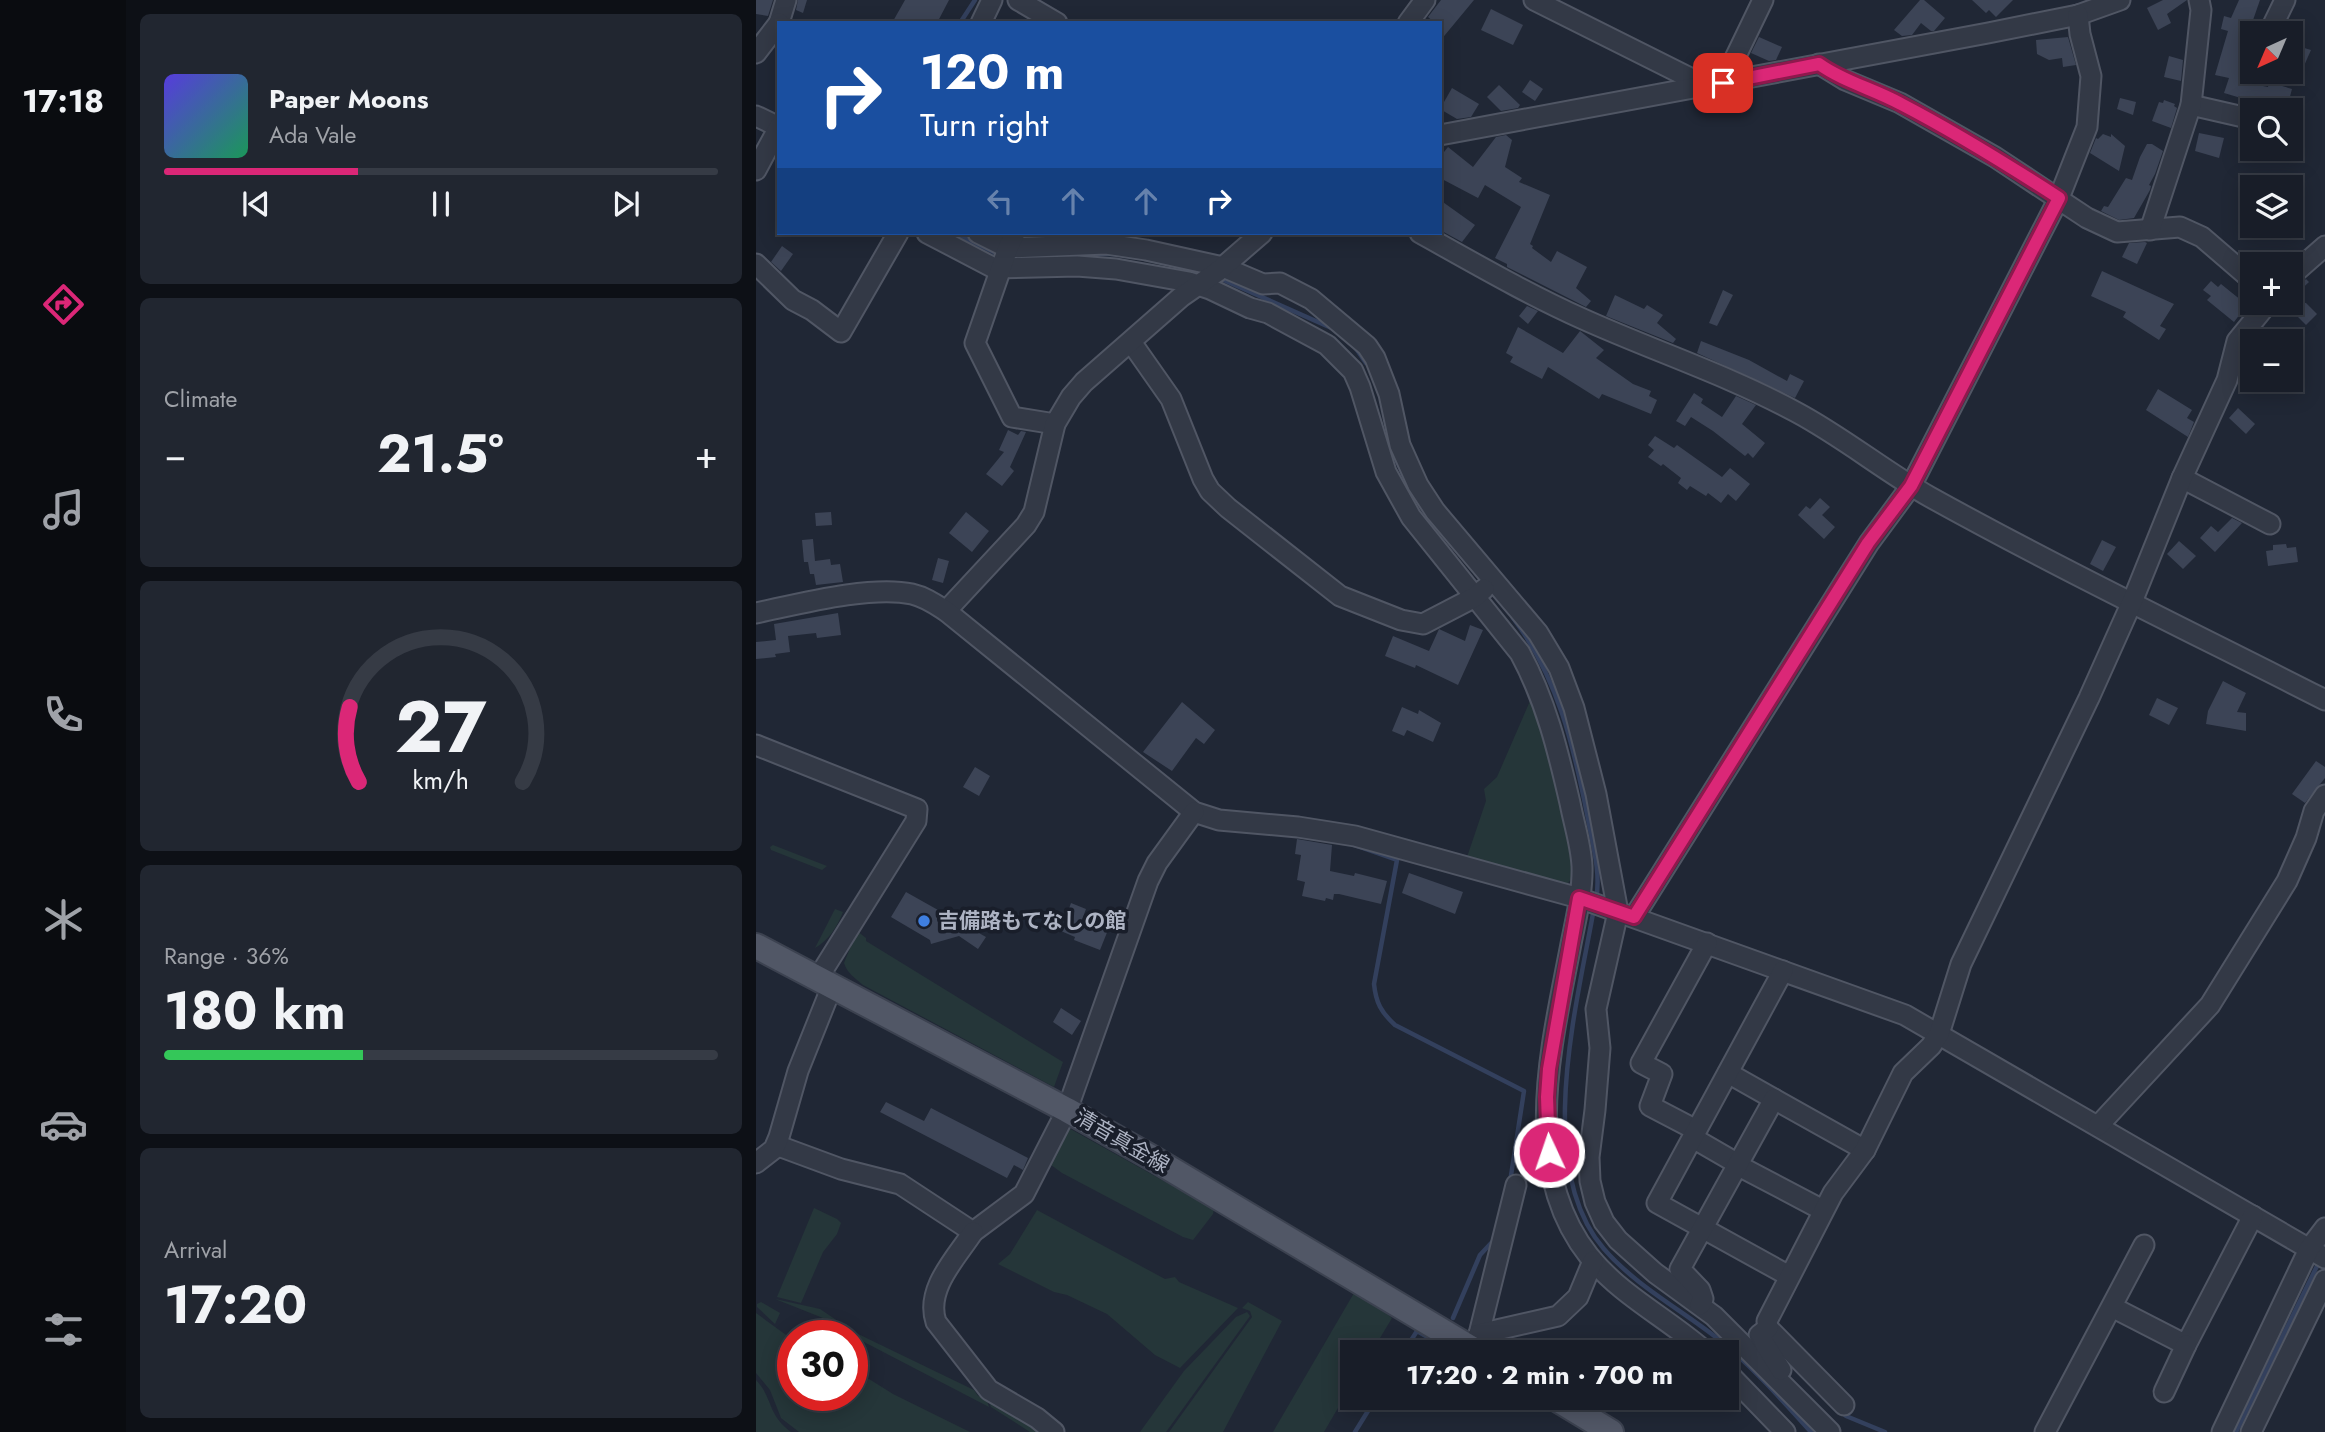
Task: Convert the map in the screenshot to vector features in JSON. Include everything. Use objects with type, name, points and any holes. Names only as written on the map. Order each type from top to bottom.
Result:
[{"type":"main road","name":"清音真金線","points":[[756,946],[1154,1158],[1468,1340]]},
{"type":"main road","points":[[1575,1410],[1612,1432]]},
{"type":"street","points":[[780,21],[786,0]]},
{"type":"street","points":[[982,21],[992,0]]},
{"type":"street","points":[[1018,0],[1054,21]]},
{"type":"street","points":[[1409,21],[1425,0]]},
{"type":"street","points":[[1534,0],[1715,85]]},
{"type":"street","points":[[1715,85],[1763,0]]},
{"type":"street","points":[[1442,135],[2078,15],[2120,0]]},
{"type":"street","points":[[2150,230],[2191,105],[2201,10],[2199,0]]},
{"type":"street","points":[[2275,21],[2285,0]]},
{"type":"street","points":[[1784,1384],[1700,1305],[1618,1240],[1604,1222],[1590,1181],[1589,1157],[1600,1048],[1596,1009],[1620,912],[1868,543],[1911,486],[2059,198],[2087,127],[2091,76],[2078,15]]},
{"type":"street","points":[[756,53],[777,26]]},
{"type":"street","points":[[1819,64],[1845,80],[1900,103],[1996,157],[2087,218],[2117,232],[2180,227],[2202,237],[2240,270]]},
{"type":"street","points":[[2191,105],[2240,116]]},
{"type":"street","points":[[756,116],[777,126]]},
{"type":"street","points":[[756,170],[777,131]]},
{"type":"street","points":[[756,264],[793,300],[812,310],[841,332],[897,235]]},
{"type":"street","points":[[931,235],[988,265],[1007,253],[1106,244],[1146,250],[1211,276],[1250,308],[1268,313],[1327,345],[1340,356],[1353,371],[1378,448],[1397,494],[1411,517],[1538,633],[1559,668],[1596,794],[1620,912]]},
{"type":"street","points":[[981,235],[1007,253],[1077,266],[1167,277],[1211,276],[1263,284],[1280,283],[1311,299],[1367,346],[1375,358],[1389,394],[1400,445],[1418,485],[1486,588],[1534,678],[1547,713],[1580,848],[1583,900],[1552,1047],[1547,1097],[1553,1179],[1559,1202],[1572,1230],[1593,1261],[1629,1294],[1693,1340]]},
{"type":"street","points":[[946,611],[1026,525],[1034,512],[1055,424],[1071,397],[1084,382],[1260,235]]},
{"type":"street","points":[[1424,235],[1533,296],[1722,377],[1796,412],[1875,460],[1911,486],[2002,537],[2325,700]]},
{"type":"street","points":[[2303,265],[2325,246]]},
{"type":"street","points":[[1007,253],[975,343],[1012,417],[1055,424]]},
{"type":"street","points":[[1789,1416],[1781,1369],[1759,1335],[1765,1330],[1767,1321],[1833,1193],[1862,1149],[1903,1073],[1931,1046],[1939,1034],[1961,964],[2089,698],[2132,602],[2182,478],[2227,380],[2237,341],[2258,315]]},
{"type":"street","points":[[1131,342],[1171,399],[1210,491],[1262,536],[1340,596],[1401,620],[1423,624],[1486,588]]},
{"type":"street","points":[[2182,478],[2270,524]]},
{"type":"street","points":[[756,612],[847,595],[897,592],[927,598],[1194,812],[1219,820],[1298,827],[1355,836],[1583,900],[1905,1015],[2317,1253]]},
{"type":"street","points":[[756,745],[917,809],[915,821],[825,982],[776,1145],[765,1158],[756,1163]]},
{"type":"street","points":[[2098,1126],[2210,1005],[2287,881],[2306,838],[2314,811],[2325,795]]},
{"type":"street","points":[[1054,1432],[1037,1418],[989,1390],[936,1322],[933,1297],[969,1229],[1014,1203],[1024,1194],[1067,1110],[1148,881],[1157,863],[1194,812]]},
{"type":"street","points":[[1707,943],[1642,1063],[1662,1074],[1650,1105],[1738,1164],[1815,1206]]},
{"type":"street","points":[[1782,1272],[1657,1203],[1783,971]]},
{"type":"street","points":[[1728,1073],[1862,1149]]},
{"type":"street","points":[[1700,1305],[1703,1299],[1700,1290],[1679,1269],[1774,1099]]},
{"type":"street","points":[[776,1145],[841,1169],[900,1184],[969,1229]]},
{"type":"street","points":[[1478,1340],[1516,1185]]},
{"type":"street","points":[[2164,1392],[2253,1216]]},
{"type":"street","points":[[2222,1432],[2317,1253],[2325,1228]]},
{"type":"street","points":[[2045,1432],[2144,1245]]},
{"type":"street","points":[[1491,1340],[1558,1317],[1578,1297],[1593,1261]]},
{"type":"street","points":[[2251,1432],[2325,1280]]},
{"type":"street","points":[[2112,1307],[2186,1345]]},
{"type":"street","points":[[1765,1330],[1844,1405]]},
{"type":"street","points":[[1739,1381],[1789,1416],[1829,1432]]},
{"type":"shaded area","points":[[1530,701],[1538,714],[1566,817],[1574,866],[1572,878],[1565,887],[1467,857],[1486,801],[1484,789],[1497,777]]},
{"type":"shaded area","points":[[773,845],[827,866],[822,870],[771,850]]},
{"type":"shaded area","points":[[835,909],[843,912],[838,923],[828,937],[815,948]]},
{"type":"shaded area","points":[[857,931],[866,941],[1063,1062],[1054,1087],[863,985],[849,973],[844,963]]},
{"type":"shaded area","points":[[1065,1126],[1214,1209],[1213,1214],[1193,1240],[1062,1173],[1047,1162]]},
{"type":"shaded area","points":[[814,1208],[841,1223],[837,1234],[823,1252],[801,1303],[777,1297]]},
{"type":"shaded area","points":[[1037,1210],[1165,1279],[1175,1277],[1179,1282],[1238,1308],[1180,1368],[1155,1355],[1107,1314],[1067,1295],[1054,1292],[998,1264],[1010,1254]]},
{"type":"shaded area","points":[[1354,1293],[1379,1306],[1392,1318],[1379,1340],[1340,1340],[1340,1404],[1324,1432],[1273,1432]]},
{"type":"shaded area","points":[[775,1299],[820,1309],[836,1320],[828,1320]]},
{"type":"shaded area","points":[[761,1302],[780,1313],[775,1324],[757,1307]]},
{"type":"shaded area","points":[[1248,1302],[1282,1321],[1223,1432],[1169,1432],[1252,1317],[1250,1311],[1242,1308]]},
{"type":"shaded area","points":[[1247,1312],[1250,1316],[1166,1432],[1140,1432],[1184,1371],[1236,1317]]},
{"type":"shaded area","points":[[756,1313],[777,1328],[777,1408],[770,1390],[756,1373]]},
{"type":"shaded area","points":[[868,1339],[974,1390],[978,1396],[986,1398],[989,1407],[868,1344]]},
{"type":"shaded area","points":[[868,1379],[970,1432],[799,1432],[781,1418],[778,1411],[868,1411]]},
{"type":"shaded area","points":[[756,1380],[766,1393],[778,1419],[791,1432],[756,1432]]},
{"type":"shaded area","points":[[988,1399],[1041,1432],[1030,1432],[991,1407]]},
{"type":"building","points":[[756,0],[773,0],[768,16],[756,14]]},
{"type":"building","points":[[798,0],[807,0],[803,13],[796,10]]},
{"type":"building","points":[[905,0],[949,0],[938,21],[893,21]]},
{"type":"building","points":[[1441,0],[1474,0],[1442,39],[1442,21],[1433,21],[1428,17]]},
{"type":"building","points":[[1920,0],[1924,0],[1945,18],[1934,31],[1921,23],[1912,35],[1902,36],[1894,30]]},
{"type":"building","points":[[1972,0],[2013,0],[1996,17],[1989,10],[1986,13]]},
{"type":"building","points":[[2163,0],[2187,0],[2167,14],[2171,23],[2158,30],[2147,8]]},
{"type":"building","points":[[2239,0],[2260,0],[2253,21],[2240,21],[2240,84],[2268,87],[2269,84],[2276,84],[2292,89],[2290,98],[2241,98],[2224,93],[2229,78],[2215,75],[2228,31],[2221,29],[2224,16],[2231,18]]},
{"type":"building","points":[[1491,9],[1523,25],[1513,45],[1481,30]]},
{"type":"building","points":[[1759,37],[1782,47],[1776,60],[1769,61],[1751,53]]},
{"type":"building","points":[[2068,37],[2076,65],[2063,67],[2062,58],[2049,60],[2037,54],[2036,40]]},
{"type":"building","points":[[2303,48],[2311,50],[2303,68]]},
{"type":"building","points":[[2169,56],[2183,60],[2181,81],[2164,77]]},
{"type":"building","points":[[1530,80],[1543,89],[1535,101],[1522,92]]},
{"type":"building","points":[[1499,85],[1520,105],[1518,108],[1501,111],[1487,97]]},
{"type":"building","points":[[1452,88],[1479,104],[1471,117],[1457,119],[1442,110]]},
{"type":"building","points":[[2120,98],[2136,102],[2133,115],[2117,109]]},
{"type":"building","points":[[2164,100],[2175,104],[2177,108],[2171,128],[2152,121],[2159,102],[2163,103]]},
{"type":"building","points":[[2199,133],[2224,138],[2219,158],[2195,151]]},
{"type":"building","points":[[2103,134],[2111,137],[2111,134],[2125,146],[2119,171],[2090,153],[2096,138]]},
{"type":"building","points":[[1506,135],[1512,140],[1505,167],[1522,178],[1519,182],[1550,195],[1530,244],[1551,262],[1557,251],[1587,267],[1576,288],[1591,301],[1586,307],[1507,267],[1507,264],[1495,258],[1521,207],[1485,185],[1478,198],[1442,179],[1442,154],[1448,147],[1473,167],[1496,137]]},
{"type":"building","points":[[2147,144],[2163,151],[2149,185],[2150,190],[2134,218],[2119,220],[2101,211],[2104,206],[2108,207],[2126,178],[2132,180]]},
{"type":"building","points":[[1442,201],[1475,225],[1462,242],[1442,231]]},
{"type":"building","points":[[2129,243],[2147,243],[2137,264],[2122,257]]},
{"type":"building","points":[[782,246],[793,254],[781,271],[771,262]]},
{"type":"building","points":[[2102,271],[2174,304],[2160,326],[2166,329],[2159,340],[2123,317],[2126,312],[2091,296]]},
{"type":"building","points":[[2211,281],[2218,287],[2221,284],[2240,299],[2240,314],[2234,322],[2207,300],[2211,296],[2203,290]]},
{"type":"building","points":[[1723,290],[1733,295],[1717,326],[1709,323]]},
{"type":"building","points":[[1615,295],[1644,309],[1647,305],[1663,315],[1657,323],[1676,339],[1673,343],[1606,316]]},
{"type":"building","points":[[2303,303],[2317,314],[2306,325],[2296,315],[2303,315]]},
{"type":"building","points":[[1527,306],[1538,311],[1528,324],[1519,316]]},
{"type":"building","points":[[1518,327],[1563,353],[1580,331],[1604,350],[1596,358],[1633,384],[1651,391],[1649,396],[1657,400],[1651,414],[1602,394],[1599,399],[1548,367],[1542,379],[1510,362],[1513,357],[1506,353]]},
{"type":"building","points":[[1701,341],[1749,360],[1787,381],[1790,374],[1804,381],[1795,398],[1697,353]]},
{"type":"building","points":[[2158,389],[2192,410],[2187,418],[2194,422],[2188,437],[2146,410]]},
{"type":"building","points":[[1694,393],[1703,399],[1701,403],[1722,417],[1736,396],[1756,405],[1742,424],[1765,443],[1753,458],[1748,453],[1745,456],[1691,417],[1685,426],[1676,421]]},
{"type":"building","points":[[2238,408],[2255,424],[2246,434],[2229,418]]},
{"type":"building","points":[[1008,430],[1018,435],[1021,431],[1026,432],[1010,467],[1014,471],[1002,486],[986,474],[1004,452],[999,450]]},
{"type":"building","points":[[1655,436],[1674,448],[1677,445],[1722,477],[1730,468],[1750,484],[1736,501],[1728,494],[1721,503],[1708,493],[1706,496],[1690,486],[1687,490],[1678,483],[1681,478],[1663,464],[1661,466],[1648,457],[1654,450],[1648,445]]},
{"type":"building","points":[[1820,498],[1830,507],[1822,515],[1835,527],[1824,539],[1798,515],[1806,506],[1810,509]]},
{"type":"building","points":[[831,512],[832,525],[816,526],[815,513]]},
{"type":"building","points":[[966,512],[989,531],[972,552],[949,533]]},
{"type":"building","points":[[2232,518],[2242,523],[2215,552],[2200,538],[2211,526],[2218,532]]},
{"type":"building","points":[[813,539],[815,561],[830,559],[831,565],[840,564],[843,582],[816,585],[808,562],[804,562],[802,540]]},
{"type":"building","points":[[2102,540],[2116,547],[2103,571],[2090,564]]},
{"type":"building","points":[[2179,541],[2196,556],[2183,569],[2167,554]]},
{"type":"building","points":[[2286,544],[2287,548],[2296,547],[2298,562],[2268,566],[2266,551],[2273,550],[2273,545]]},
{"type":"building","points":[[938,558],[949,561],[943,583],[932,580]]},
{"type":"building","points":[[838,613],[841,635],[817,638],[816,633],[788,636],[790,652],[756,659],[756,642],[776,640],[774,624]]},
{"type":"building","points":[[1470,625],[1483,630],[1458,685],[1416,665],[1415,668],[1385,656],[1393,636],[1429,651],[1439,629],[1465,641]]},
{"type":"building","points":[[2223,681],[2246,693],[2237,712],[2246,713],[2246,731],[2206,724],[2208,711]]},
{"type":"building","points":[[2157,698],[2178,708],[2169,725],[2149,715]]},
{"type":"building","points":[[1182,702],[1215,730],[1204,744],[1196,738],[1172,771],[1143,752]]},
{"type":"building","points":[[1402,707],[1418,714],[1419,710],[1441,723],[1433,742],[1407,730],[1404,736],[1392,731]]},
{"type":"building","points":[[2316,761],[2325,767],[2325,778],[2305,803],[2292,794]]},
{"type":"building","points":[[975,767],[990,776],[979,796],[963,787]]},
{"type":"building","points":[[1297,839],[1332,845],[1330,871],[1354,876],[1355,873],[1387,881],[1381,904],[1339,894],[1334,894],[1333,900],[1326,898],[1325,901],[1302,896],[1305,882],[1297,880],[1301,855],[1295,854]]},
{"type":"building","points":[[1409,873],[1463,892],[1455,914],[1402,893]]},
{"type":"building","points":[[906,892],[986,937],[978,949],[959,936],[931,944],[930,940],[891,917]]},
{"type":"building","points":[[1071,903],[1086,909],[1082,920],[1108,930],[1100,950],[1074,940],[1075,937],[1061,931]]},
{"type":"building","points":[[1112,914],[1122,918],[1117,932],[1107,928]]},
{"type":"building","points":[[1061,1008],[1081,1021],[1072,1035],[1053,1022]]},
{"type":"building","points":[[886,1102],[924,1121],[931,1108],[1028,1158],[1023,1170],[1014,1165],[1007,1178],[880,1112]]},
{"type":"waterway","points":[[961,21],[975,0]]},
{"type":"waterway","points":[[958,235],[1000,255]]},
{"type":"waterway","points":[[1093,254],[1116,254]]},
{"type":"waterway","points":[[1219,278],[1336,330]]},
{"type":"waterway","points":[[1355,347],[1366,363]]},
{"type":"waterway","points":[[1394,454],[1408,485]]},
{"type":"waterway","points":[[1513,618],[1542,664],[1570,739],[1596,860],[1596,900]]},
{"type":"waterway","points":[[1354,845],[1397,860],[1374,984],[1376,997],[1383,1011],[1395,1025],[1524,1091],[1510,1182]]},
{"type":"waterway","points":[[1594,908],[1578,991],[1566,1084],[1565,1131],[1570,1175],[1582,1215],[1604,1249],[1616,1262],[1730,1348],[1811,1432]]},
{"type":"waterway","points":[[1453,1318],[1480,1255],[1494,1240]]},
{"type":"waterway","points":[[2236,1432],[2319,1262]]},
{"type":"waterway","points":[[1411,1340],[1417,1331],[1433,1340]]},
{"type":"waterway","points":[[1355,1432],[1369,1410]]},
{"type":"waterway","points":[[1840,1410],[1846,1416],[1885,1432]]},
{"type":"place","name":"吉備路もてなしの館","points":[[924,921]]},
{"type":"route","points":[[1549,1152],[1549,1069],[1579,898],[1634,917],[1868,543],[1911,486],[2059,198],[1996,157],[1900,103],[1845,80],[1819,64],[1723,83]]}]
